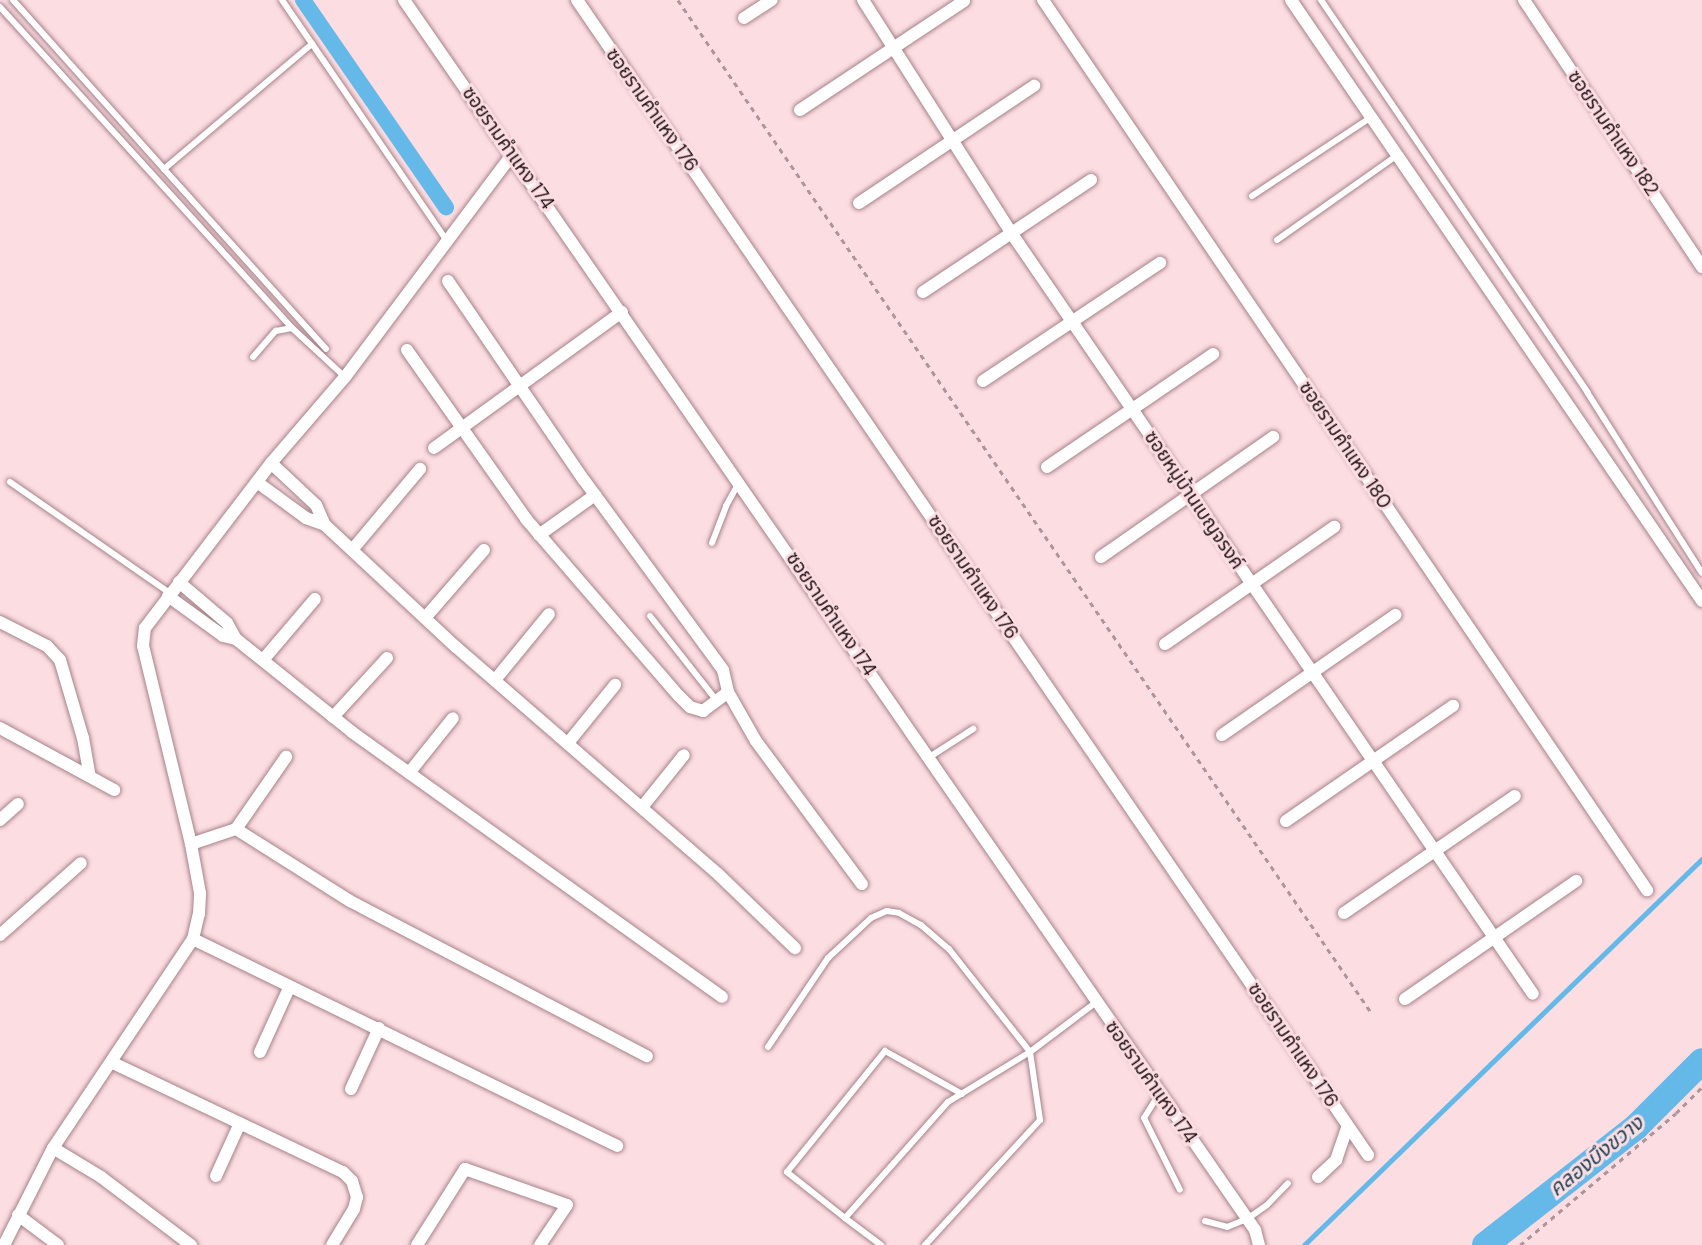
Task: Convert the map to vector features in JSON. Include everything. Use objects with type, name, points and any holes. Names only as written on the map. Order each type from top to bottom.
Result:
[{"type":"street","name":"ซอยรามคำแหง 174","points":[[404,0],[513,153],[1095,1003],[1251,1225]]},
{"type":"street","name":"ซอยรามคำแหง 176","points":[[576,0],[1368,1155]]},
{"type":"street","points":[[744,18],[772,0]]},
{"type":"street","name":"ซอยหมู่บ้านเบญจรงค์","points":[[863,0],[1012,234],[1533,995]]},
{"type":"street","name":"ซอยรามคำแหง 180","points":[[1043,0],[1647,890]]},
{"type":"street","points":[[1291,0],[1702,601]]},
{"type":"street","name":"ซอยรามคำแหง 182","points":[[1524,0],[1702,267]]},
{"type":"street","points":[[800,110],[964,1]]},
{"type":"street","points":[[859,203],[1034,86]]},
{"type":"street","points":[[4,1237],[53,1148],[113,1063],[193,939],[199,914],[200,893],[191,844],[143,646],[145,628],[271,463],[345,377],[513,153]]},
{"type":"street","points":[[923,292],[1091,180]]},
{"type":"street","points":[[983,382],[1160,263]]},
{"type":"street","points":[[448,281],[595,495],[723,670],[728,692],[756,741],[862,884]]},
{"type":"street","points":[[434,448],[622,312]]},
{"type":"street","points":[[407,349],[539,535],[690,707],[703,711],[728,692]]},
{"type":"street","points":[[1047,467],[1213,354]]},
{"type":"street","points":[[1101,557],[1273,437]]},
{"type":"street","points":[[271,463],[316,505],[325,525]]},
{"type":"street","points":[[352,550],[419,469]]},
{"type":"street","points":[[257,482],[306,517],[325,525],[495,680],[643,806],[795,948]]},
{"type":"street","points":[[539,535],[595,495]]},
{"type":"street","points":[[1165,644],[1334,527]]},
{"type":"street","points":[[425,618],[484,550]]},
{"type":"street","points":[[179,582],[227,623],[236,639],[333,716],[722,997]]},
{"type":"street","points":[[169,594],[223,636],[236,639]]},
{"type":"street","points":[[263,660],[315,599]]},
{"type":"street","points":[[495,680],[549,614]]},
{"type":"street","points":[[1222,735],[1395,615]]},
{"type":"street","points":[[0,622],[47,646],[60,660],[83,738],[89,773]]},
{"type":"street","points":[[333,716],[387,658]]},
{"type":"street","points":[[568,743],[615,685]]},
{"type":"street","points":[[1286,821],[1452,706]]},
{"type":"street","points":[[409,773],[453,718]]},
{"type":"street","points":[[0,728],[89,773],[114,790]]},
{"type":"street","points":[[643,806],[684,755]]},
{"type":"street","points":[[191,844],[236,829],[286,757]]},
{"type":"street","points":[[1344,913],[1515,796]]},
{"type":"street","points":[[0,820],[18,804]]},
{"type":"street","points":[[236,829],[350,901],[648,1056]]},
{"type":"street","points":[[0,935],[81,863]]},
{"type":"street","points":[[1405,999],[1576,881]]},
{"type":"street","points":[[193,939],[617,1146]]},
{"type":"street","points":[[260,1052],[290,986]]},
{"type":"street","points":[[351,1089],[379,1028]]},
{"type":"street","points":[[113,1063],[343,1172],[352,1181],[357,1197],[354,1209],[332,1245]]},
{"type":"street","points":[[216,1176],[240,1123]]},
{"type":"street","points":[[1318,1177],[1336,1160],[1348,1126]]},
{"type":"street","points":[[53,1148],[101,1177],[191,1245]]},
{"type":"street","points":[[417,1245],[466,1170],[567,1205],[540,1245]]},
{"type":"street","points":[[18,1215],[58,1245]]},
{"type":"street","points":[[1251,1225],[1259,1245]]},
{"type":"lane","points":[[13,0],[326,349]]},
{"type":"lane","points":[[282,0],[447,241]]},
{"type":"lane","points":[[1321,0],[1587,392],[1702,573]]},
{"type":"lane","points":[[0,7],[292,328],[345,377]]},
{"type":"lane","points":[[164,169],[312,44]]},
{"type":"lane","points":[[1252,196],[1370,118]]},
{"type":"lane","points":[[1277,240],[1396,156]]},
{"type":"lane","points":[[253,357],[276,331],[292,328]]},
{"type":"lane","points":[[10,482],[169,594]]},
{"type":"lane","points":[[712,543],[726,506],[740,482]]},
{"type":"lane","points":[[650,616],[717,701]]},
{"type":"lane","points":[[928,758],[973,729]]},
{"type":"lane","points":[[768,1047],[828,958],[871,918],[887,911],[899,913],[921,925],[949,949],[1030,1052],[1040,1120],[925,1245]]},
{"type":"lane","points":[[845,1218],[948,1102],[1030,1052],[1095,1003]]},
{"type":"lane","points":[[881,1245],[787,1172],[885,1051],[962,1094]]},
{"type":"lane","points":[[1159,1094],[1144,1118],[1180,1190]]},
{"type":"lane","points":[[1205,1221],[1227,1227],[1251,1225],[1288,1183]]},
{"type":"path","points":[[678,0],[1371,1012]]},
{"type":"path","points":[[1520,1245],[1676,1113],[1702,1087]]},
{"type":"waterway","points":[[303,0],[446,207]]},
{"type":"waterway","points":[[1304,1245],[1702,859]]},
{"type":"waterway","name":"คลองบึงขวาง","points":[[1485,1245],[1636,1127],[1702,1061]]}]
